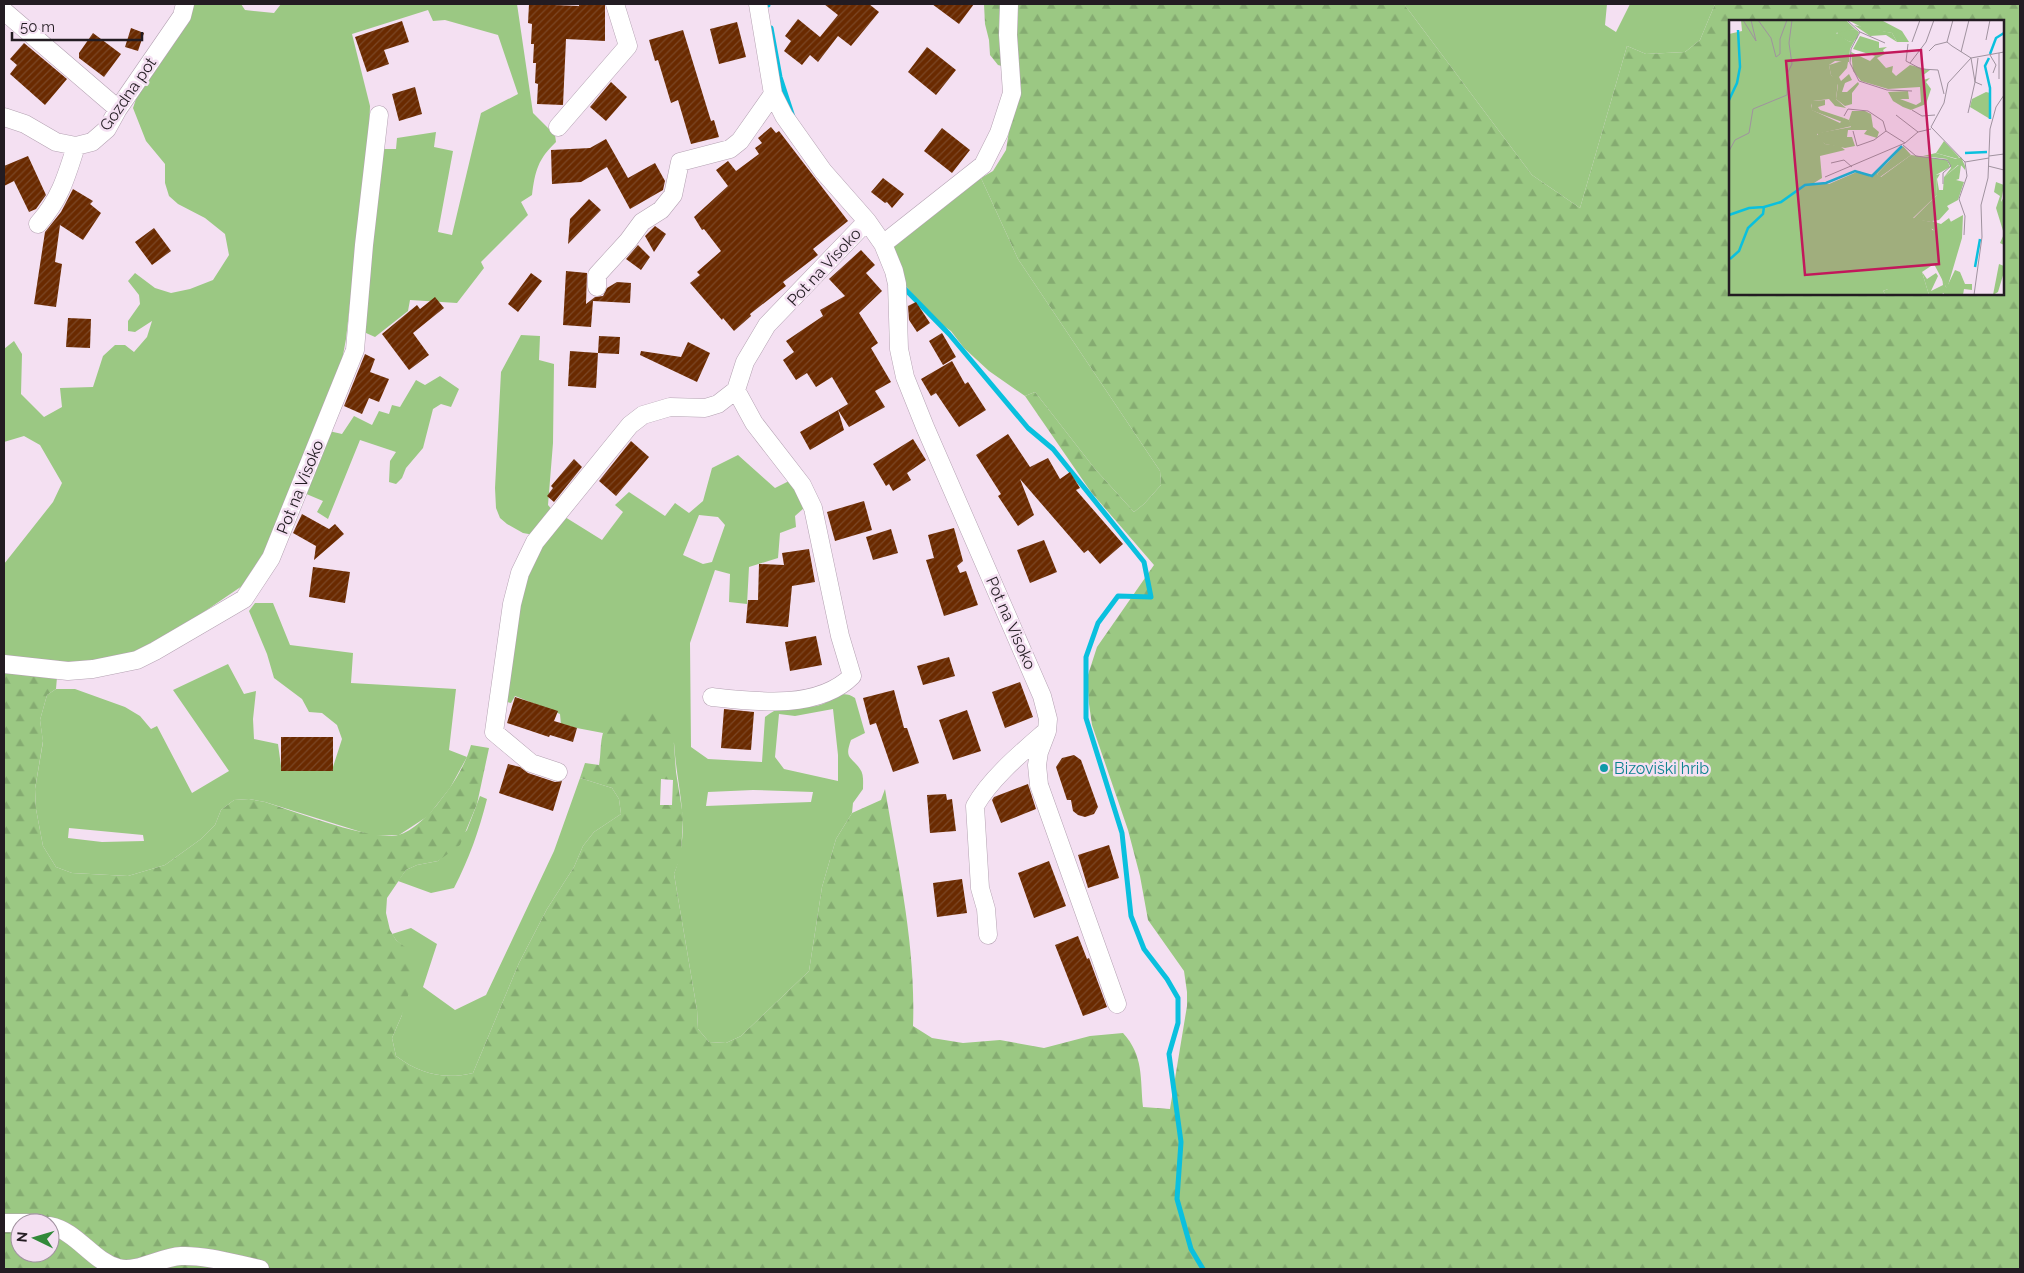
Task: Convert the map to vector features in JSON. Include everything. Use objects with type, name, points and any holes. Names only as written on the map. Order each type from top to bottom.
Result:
[{"type":"street","name":"Gozdna pot","points":[[76,146],[92,142],[107,129],[118,109],[182,16],[185,4]]},
{"type":"street","points":[[558,127],[628,46],[615,4]]},
{"type":"street","name":"Pot na Visoko","points":[[758,4],[773,94],[784,116],[823,171],[867,221],[883,244],[894,270],[897,284],[899,349],[905,377],[924,427],[1042,696],[1048,719],[1047,732],[1036,765],[1039,784],[1117,1004]]},
{"type":"street","name":"Pot na Visoko","points":[[883,244],[983,165],[998,133],[1012,93],[1008,35],[1009,4]]},
{"type":"street","points":[[4,12],[118,109]]},
{"type":"street","points":[[597,287],[597,275],[628,241],[642,222],[661,210],[673,195],[680,162],[730,149],[740,141],[773,94]]},
{"type":"street","name":"Pot na Visoko","points":[[4,664],[68,671],[93,669],[137,660],[244,599],[272,558],[355,350],[364,245],[379,115]]},
{"type":"street","points":[[4,117],[25,124],[56,142],[76,146],[64,186],[52,208],[38,224]]},
{"type":"street","name":"Pot na Visoko","points":[[736,390],[745,362],[767,325],[867,221]]},
{"type":"street","points":[[558,772],[531,763],[494,732],[512,604],[520,573],[535,542],[630,425],[643,415],[670,407],[705,408],[718,404],[736,390],[754,423],[802,485],[812,508],[840,636],[852,676],[843,686],[815,697],[768,703],[712,697]]},
{"type":"street","points":[[988,935],[986,909],[980,888],[975,806],[988,789],[1024,751],[1047,732]]},
{"type":"street","points":[[60,1228],[105,1261],[118,1268],[138,1269],[156,1260],[180,1256],[218,1260],[260,1269]]},
{"type":"green space","points":[[190,4],[241,4],[245,10],[274,13],[281,4],[517,4],[533,113],[555,135],[556,142],[545,154],[538,166],[532,195],[521,202],[528,215],[481,262],[484,268],[457,303],[410,300],[408,311],[375,337],[366,333],[359,323],[381,149],[396,149],[397,138],[436,132],[434,147],[453,151],[438,232],[452,235],[481,113],[518,94],[498,35],[445,20],[433,21],[428,10],[352,34],[370,106],[369,135],[346,339],[340,371],[271,541],[242,586],[145,652],[95,664],[4,660],[4,564],[53,502],[62,483],[40,445],[24,436],[4,442],[4,349],[14,341],[22,354],[21,394],[44,417],[62,407],[60,388],[93,387],[103,356],[115,345],[125,345],[134,352],[147,337],[152,321],[135,332],[128,331],[128,321],[140,304],[139,295],[128,281],[135,273],[155,288],[171,293],[190,289],[213,280],[229,255],[225,234],[205,218],[178,204],[169,196],[165,183],[165,164],[146,141],[133,108],[138,93]]},
{"type":"green space","points":[[984,4],[1004,4],[1005,67],[998,65],[990,55]]},
{"type":"green space","points":[[1013,4],[1404,4],[1532,175],[1580,208],[1627,46],[1646,54],[1685,52],[1700,40],[1715,4],[2020,4],[2020,1269],[4,1269],[4,669],[57,677],[56,689],[47,695],[40,720],[43,741],[35,789],[36,809],[43,846],[56,867],[72,873],[128,876],[165,865],[201,839],[215,825],[221,810],[234,800],[249,799],[265,802],[371,834],[398,835],[415,826],[436,806],[458,775],[471,745],[489,748],[477,804],[460,845],[438,861],[417,865],[406,870],[387,898],[386,913],[390,930],[396,940],[405,947],[413,961],[411,986],[392,1038],[396,1056],[423,1071],[452,1076],[473,1073],[519,963],[547,909],[574,867],[583,846],[594,832],[621,814],[619,799],[612,788],[580,778],[585,763],[599,765],[603,733],[613,719],[629,712],[665,711],[672,718],[676,772],[683,816],[681,856],[674,874],[697,1010],[698,1029],[709,1042],[726,1043],[741,1036],[809,971],[822,887],[836,839],[852,813],[881,800],[885,789],[909,936],[912,966],[913,1026],[932,1038],[963,1043],[1000,1040],[1044,1048],[1090,1036],[1123,1033],[1135,1050],[1138,1059],[1143,1107],[1170,1109],[1187,1006],[1184,971],[1148,920],[1140,876],[1128,830],[1092,725],[1087,678],[1097,647],[1154,565],[1091,492],[1025,396],[1035,392],[1095,469],[1134,512],[1161,485],[1160,471],[1018,259],[981,178],[993,171],[1006,150],[1012,112]],"holes":[[[661,779],[673,780],[672,805],[660,805]]]},
{"type":"green space","points":[[1404,4],[1607,4],[1605,25],[1616,32],[1630,4],[1715,4],[1700,40],[1685,52],[1646,54],[1627,46],[1580,208],[1532,175]]},
{"type":"green space","points":[[981,178],[1018,259],[1160,471],[1161,485],[1134,512],[1095,469],[1035,392],[1025,396],[989,371],[964,348],[951,331],[934,319],[905,285],[892,243]]},
{"type":"green space","points":[[521,335],[540,336],[539,360],[554,364],[553,443],[548,505],[554,512],[534,535],[523,533],[507,524],[500,518],[496,508],[495,488],[501,372]]},
{"type":"green space","points":[[440,376],[459,389],[451,407],[441,404],[433,409],[423,448],[406,468],[402,478],[396,484],[389,482],[390,461],[396,452],[360,440],[328,519],[317,512],[323,501],[304,493],[329,431],[342,434],[354,416],[372,425],[379,411],[389,414],[392,405],[400,407],[416,380],[425,385]]},
{"type":"green space","points":[[738,455],[775,488],[791,480],[804,508],[795,516],[796,527],[780,533],[778,558],[749,567],[747,604],[729,602],[730,574],[715,570],[690,643],[691,747],[708,759],[762,762],[765,717],[774,711],[784,708],[818,706],[845,694],[855,698],[865,733],[851,740],[849,746],[848,754],[862,773],[863,789],[853,803],[852,813],[836,839],[822,887],[809,971],[741,1036],[726,1043],[709,1042],[698,1029],[697,1010],[674,874],[679,857],[683,825],[674,743],[612,720],[603,733],[561,725],[560,714],[515,696],[511,703],[503,701],[527,566],[565,517],[602,540],[623,512],[615,505],[629,492],[665,516],[675,503],[689,513],[703,501],[712,468]],"holes":[[[699,515],[718,517],[725,525],[712,562],[703,564],[683,555]],[[833,709],[838,755],[838,781],[784,769],[775,757],[779,714],[795,716]],[[753,790],[813,792],[811,802],[706,806],[708,792]]]},
{"type":"green space","points":[[255,603],[273,603],[290,645],[353,653],[351,683],[456,689],[449,750],[467,757],[450,788],[428,816],[399,835],[374,836],[265,802],[249,799],[234,800],[221,810],[215,825],[201,839],[165,865],[128,876],[72,873],[56,867],[43,846],[36,809],[35,789],[43,742],[40,720],[47,695],[56,689],[75,689],[125,707],[140,716],[151,729],[157,726],[192,793],[229,771],[173,690],[228,664],[244,694],[256,691],[253,719],[254,739],[278,744],[281,766],[332,770],[342,739],[337,725],[322,713],[309,712],[302,699],[274,678],[267,654],[249,611]],"holes":[[[69,828],[143,835],[144,841],[102,842],[68,838]]]},
{"type":"green space","points":[[580,778],[612,788],[619,799],[621,814],[594,832],[583,846],[574,867],[547,909],[519,963],[473,1073],[452,1076],[433,1074],[405,1062],[396,1056],[392,1038],[402,1015],[405,948],[392,934],[411,928],[437,944],[423,987],[455,1010],[486,995],[554,851]]},
{"type":"green space","points":[[480,796],[487,799],[484,811],[469,856],[454,888],[431,893],[398,881],[406,870],[417,865],[438,861],[467,830]]},
{"type":"building","points":[[529,4],[579,6],[579,4],[605,4],[605,41],[566,39],[563,105],[537,104],[538,84],[535,83],[536,63],[533,63],[534,44],[531,44],[532,24],[528,23]]},
{"type":"building","points":[[824,4],[869,4],[879,12],[851,46],[838,36],[818,62],[810,55],[802,65],[784,51],[791,41],[785,36],[798,19],[820,37],[838,15]]},
{"type":"building","points":[[932,4],[974,4],[959,24]]},
{"type":"building","points":[[402,21],[409,42],[384,50],[389,64],[367,72],[355,37]]},
{"type":"building","points":[[737,22],[746,57],[719,64],[710,29]]},
{"type":"building","points":[[131,28],[144,33],[138,51],[125,47]]},
{"type":"building","points":[[683,30],[711,121],[714,120],[719,137],[691,144],[678,100],[671,103],[658,60],[655,61],[649,40]]},
{"type":"building","points":[[93,33],[121,54],[104,77],[79,58],[79,53]]},
{"type":"building","points":[[24,43],[67,79],[45,105],[10,74],[17,65],[10,59]]},
{"type":"building","points":[[927,47],[956,70],[936,95],[908,72]]},
{"type":"building","points":[[611,82],[627,97],[606,121],[590,107]]},
{"type":"building","points":[[415,87],[422,114],[399,121],[392,94]]},
{"type":"building","points":[[771,127],[776,133],[779,131],[848,221],[813,249],[818,255],[783,282],[786,286],[750,314],[751,316],[734,331],[690,283],[700,275],[697,272],[721,251],[704,229],[702,230],[694,217],[728,186],[716,170],[728,161],[736,171],[759,154],[755,148],[762,143],[758,138]]},
{"type":"building","points":[[942,128],[970,150],[952,173],[924,151]]},
{"type":"building","points":[[606,139],[628,178],[655,163],[665,181],[663,190],[630,209],[607,167],[581,182],[552,184],[551,150],[590,148]]},
{"type":"building","points":[[28,156],[46,195],[36,209],[29,212],[14,181],[4,186],[4,166]]},
{"type":"building","points":[[883,178],[904,194],[892,208],[887,202],[885,203],[871,192]]},
{"type":"building","points":[[73,189],[93,201],[90,204],[101,213],[83,240],[60,225],[55,262],[62,264],[56,307],[34,304],[45,232],[61,212]]},
{"type":"building","points":[[589,199],[601,210],[568,244],[570,219]]},
{"type":"building","points":[[655,226],[666,234],[654,252],[645,236]]},
{"type":"building","points":[[154,228],[171,251],[152,265],[135,242]]},
{"type":"building","points":[[638,245],[650,257],[641,270],[626,259]]},
{"type":"building","points":[[861,250],[875,265],[866,273],[882,291],[859,313],[878,343],[871,348],[891,382],[875,391],[885,407],[849,427],[838,410],[848,404],[832,377],[816,387],[807,373],[796,380],[783,360],[794,352],[786,341],[823,316],[820,310],[845,296],[829,279]]},
{"type":"building","points":[[566,271],[587,273],[586,304],[595,297],[603,296],[607,288],[617,282],[631,283],[630,303],[593,301],[591,327],[563,325]]},
{"type":"building","points":[[531,273],[542,281],[518,312],[508,304]]},
{"type":"building","points":[[435,297],[444,308],[413,333],[429,355],[409,370],[382,334],[417,305],[420,309]]},
{"type":"building","points":[[916,302],[930,323],[917,332],[909,320],[908,306]]},
{"type":"building","points":[[68,318],[91,319],[90,348],[66,347]]},
{"type":"building","points":[[942,333],[956,357],[943,365],[929,341]]},
{"type":"building","points":[[599,336],[620,337],[619,354],[598,353]]},
{"type":"building","points":[[688,342],[710,353],[697,382],[640,355],[641,351],[681,357]]},
{"type":"building","points":[[570,351],[598,353],[596,388],[568,386]]},
{"type":"building","points":[[365,354],[375,359],[370,372],[389,379],[379,402],[369,398],[362,414],[344,406]]},
{"type":"building","points":[[952,361],[965,384],[968,382],[986,410],[959,427],[936,393],[931,396],[921,379]]},
{"type":"building","points":[[838,410],[844,430],[810,450],[800,432]]},
{"type":"building","points":[[1008,434],[1030,467],[1048,458],[1060,479],[1070,472],[1080,488],[1076,490],[1123,544],[1100,564],[1088,550],[1084,553],[1020,479],[1034,515],[1018,526],[998,496],[1001,494],[976,455]]},
{"type":"building","points":[[913,439],[926,460],[907,473],[911,480],[893,491],[889,484],[886,486],[873,464]]},
{"type":"building","points":[[631,441],[649,457],[616,496],[599,481]]},
{"type":"building","points":[[574,459],[582,467],[554,502],[547,496],[553,488],[551,486]]},
{"type":"building","points":[[864,501],[872,530],[835,541],[827,512]]},
{"type":"building","points":[[302,514],[329,529],[335,524],[344,534],[314,560],[316,546],[293,533]]},
{"type":"building","points":[[954,528],[963,561],[957,566],[960,573],[966,571],[978,605],[944,616],[926,560],[934,558],[928,535]]},
{"type":"building","points":[[891,529],[898,553],[873,560],[866,537]]},
{"type":"building","points":[[1044,540],[1057,572],[1030,583],[1017,550]]},
{"type":"building","points":[[809,549],[815,582],[792,586],[788,627],[746,623],[748,600],[758,600],[759,564],[784,565],[782,553]]},
{"type":"building","points":[[313,567],[350,572],[345,603],[309,597]]},
{"type":"building","points":[[816,636],[822,665],[790,671],[785,642]]},
{"type":"building","points":[[949,657],[955,676],[923,685],[917,666]]},
{"type":"building","points":[[1020,682],[1033,717],[1005,728],[992,692]]},
{"type":"building","points":[[894,690],[904,728],[907,728],[919,763],[893,772],[876,723],[870,725],[863,698]]},
{"type":"building","points":[[515,697],[558,711],[554,721],[577,728],[573,742],[550,735],[549,737],[507,723]]},
{"type":"building","points":[[724,709],[754,712],[751,750],[721,748]]},
{"type":"building","points":[[967,710],[981,751],[953,760],[939,720]]},
{"type":"building","points":[[281,737],[333,737],[333,771],[281,771]]},
{"type":"building","points":[[1074,755],[1081,760],[1098,807],[1094,814],[1085,817],[1073,811],[1071,800],[1067,800],[1056,767],[1062,758]]},
{"type":"building","points":[[508,764],[555,782],[562,781],[553,811],[499,793]]},
{"type":"building","points":[[1028,784],[1036,809],[1001,823],[992,800],[994,797]]},
{"type":"building","points":[[946,794],[947,800],[952,799],[956,831],[930,833],[927,795]]},
{"type":"building","points":[[1109,845],[1119,878],[1088,888],[1078,855]]},
{"type":"building","points":[[1049,861],[1066,906],[1034,918],[1018,873]]},
{"type":"building","points":[[962,879],[967,913],[937,917],[933,883]]},
{"type":"building","points":[[1078,936],[1087,959],[1089,958],[1107,1007],[1083,1016],[1055,945]]},
{"type":"waterway","points":[[771,28],[780,77],[793,117]]},
{"type":"waterway","points":[[902,286],[949,334],[1028,428],[1053,449],[1144,562],[1151,597],[1118,596],[1098,623],[1086,657],[1086,718],[1122,833],[1131,916],[1144,949],[1167,979],[1178,998],[1178,1023],[1169,1054],[1181,1142],[1177,1199],[1191,1249],[1203,1269]]},
{"type":"place","name":"Bizoviški hrib","points":[[1604,768]]}]
